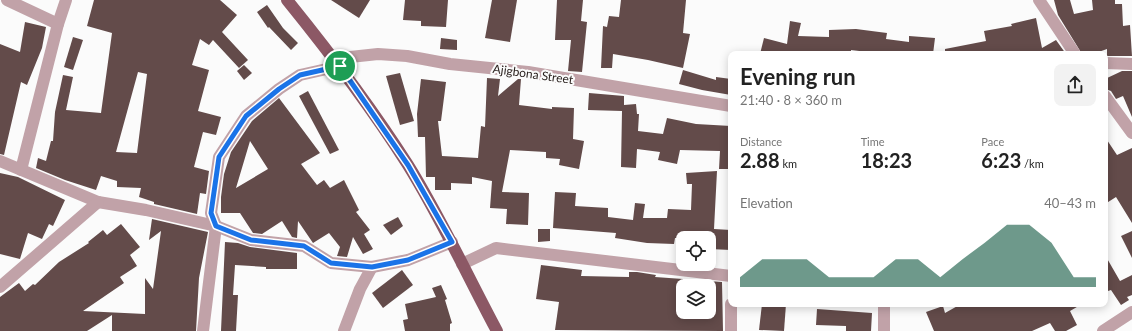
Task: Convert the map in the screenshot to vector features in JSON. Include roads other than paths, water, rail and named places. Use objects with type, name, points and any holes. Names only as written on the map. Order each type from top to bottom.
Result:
[{"type":"main road","points":[[288,0],[340,66],[408,165],[452,242],[497,331]]},
{"type":"street","points":[[7,0],[58,24]]},
{"type":"street","points":[[21,170],[58,24],[66,0]]},
{"type":"street","points":[[1039,0],[1073,51]]},
{"type":"street","name":"Ajigbona Street","points":[[340,66],[341,58],[378,54],[407,56],[450,64],[528,72],[728,105]]},
{"type":"street","points":[[1108,64],[1132,64]]},
{"type":"street","points":[[203,331],[216,226],[211,213],[219,157],[246,116],[279,89],[300,75],[340,66]]},
{"type":"street","points":[[1108,100],[1132,133]]},
{"type":"street","points":[[0,161],[98,202],[146,210],[216,226],[251,240],[304,246],[331,263],[372,267],[408,260],[452,242]]},
{"type":"street","points":[[0,287],[98,202]]},
{"type":"street","points":[[462,264],[496,248],[728,276]]},
{"type":"street","points":[[344,331],[360,289],[372,267]]},
{"type":"street","points":[[731,307],[732,331]]},
{"type":"street","points":[[884,307],[884,331]]},
{"type":"street","points":[[1103,331],[1132,312]]}]
